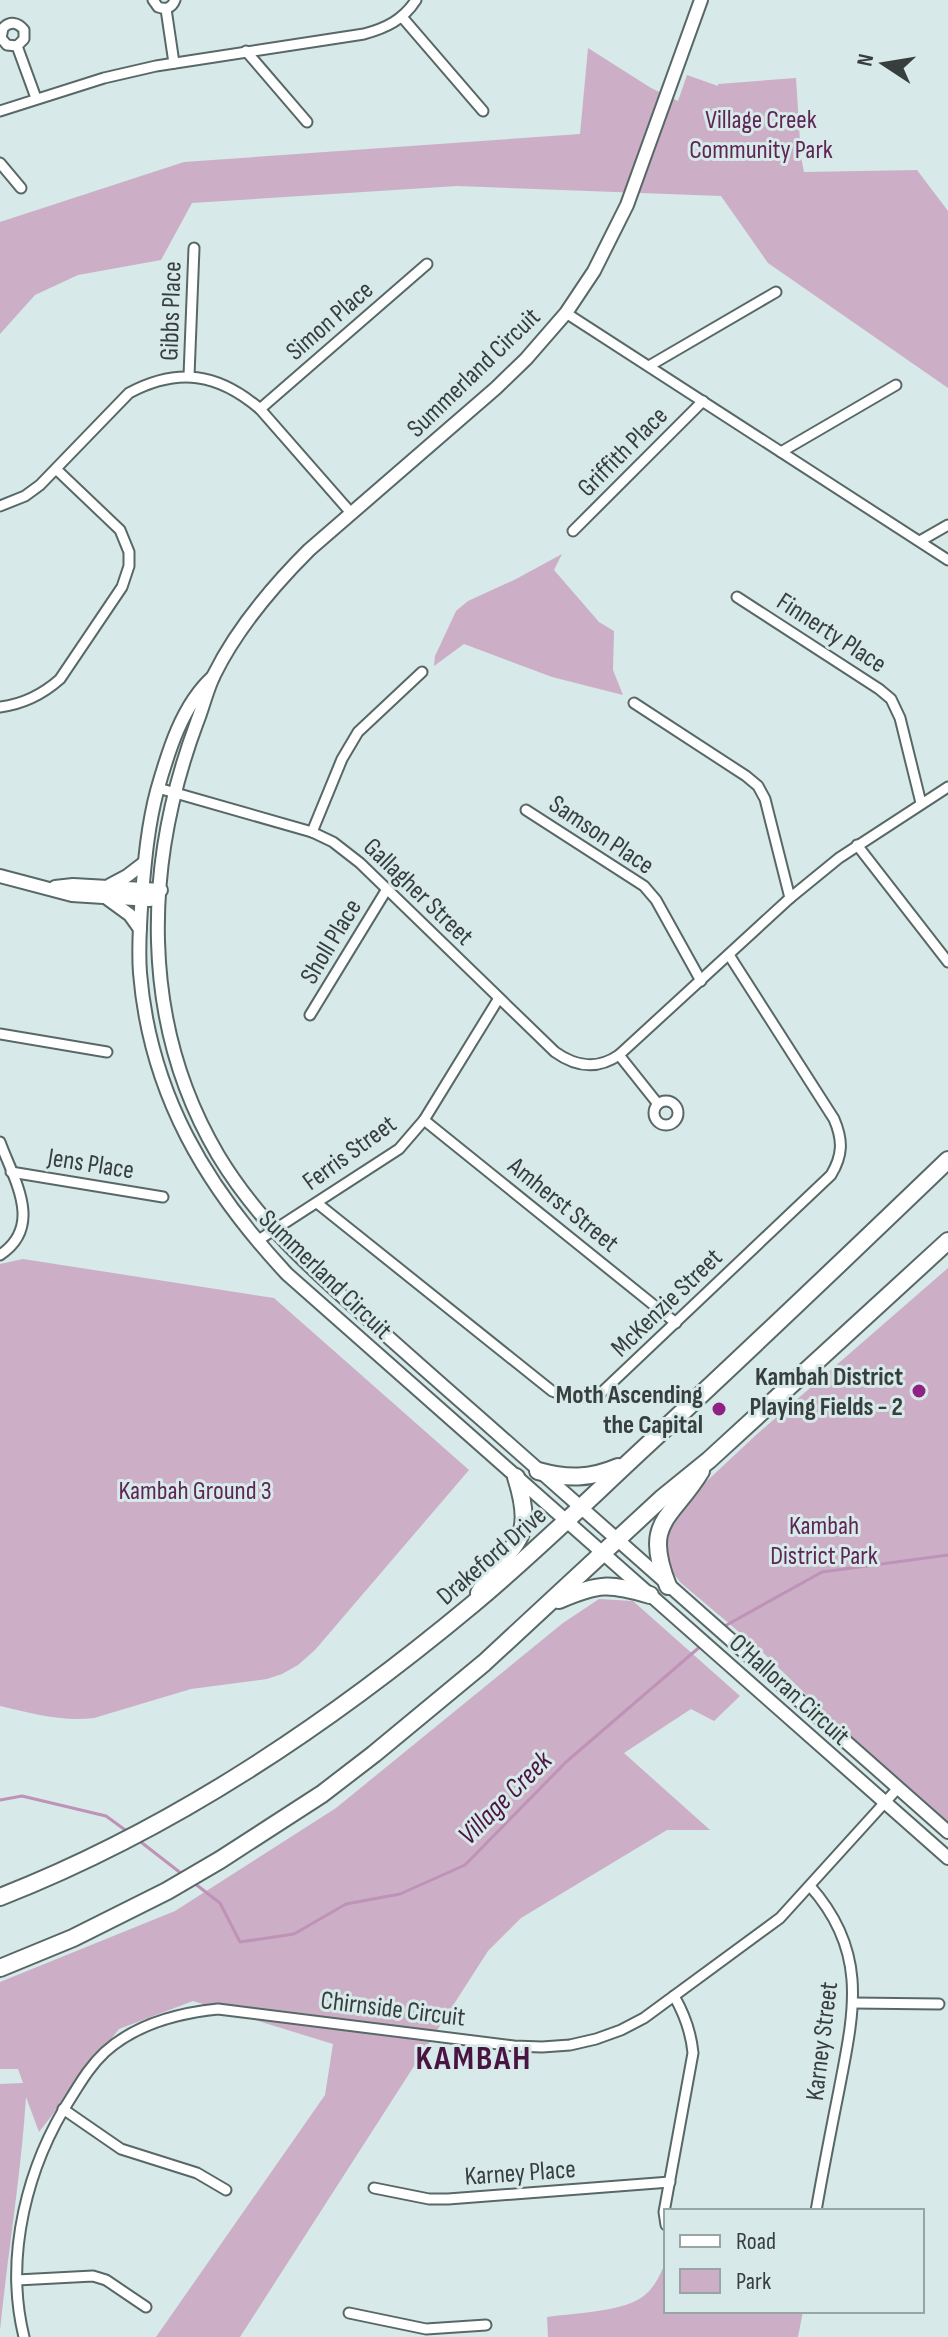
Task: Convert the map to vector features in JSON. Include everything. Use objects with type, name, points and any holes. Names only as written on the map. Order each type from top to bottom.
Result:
[{"type":"highway","name":"Drakeford Drive","points":[[0,1897],[100,1854],[226,1785],[397,1665],[473,1604],[580,1508],[948,1160]]},
{"type":"highway","points":[[0,1968],[73,1938],[167,1891],[322,1794],[386,1745],[474,1672],[948,1241]]},
{"type":"highway","points":[[668,1586],[659,1560],[658,1537],[669,1514],[709,1460]]},
{"type":"highway","points":[[538,1471],[577,1478],[605,1473],[628,1463]]},
{"type":"highway","points":[[473,1604],[491,1572],[512,1551],[521,1535],[525,1513],[516,1477]]},
{"type":"highway","points":[[546,1606],[584,1590],[603,1586],[617,1586],[650,1595]]},
{"type":"street","points":[[153,0],[158,7],[166,9],[175,0]]},
{"type":"street","points":[[0,111],[104,78],[174,63],[381,30],[402,17],[416,0]]},
{"type":"street","name":"Summerland Circuit","points":[[617,1540],[318,1276],[274,1231],[244,1194],[196,1114],[167,1030],[160,987],[160,896],[164,846],[174,792],[213,677],[247,621],[280,579],[309,550],[496,388],[566,313],[594,271],[617,228],[701,0]]},
{"type":"street","points":[[166,9],[174,63]]},
{"type":"street","points":[[402,17],[483,111]]},
{"type":"street","points":[[17,46],[36,98]]},
{"type":"street","points":[[246,51],[307,122]]},
{"type":"street","points":[[0,163],[21,188]]},
{"type":"street","name":"Gibbs Place","points":[[189,376],[194,248]]},
{"type":"street","name":"Simon Place","points":[[260,409],[427,264]]},
{"type":"street","points":[[649,366],[776,292]]},
{"type":"street","points":[[566,313],[948,560]]},
{"type":"street","points":[[0,506],[25,496],[40,485],[129,393],[168,378],[189,376],[210,379],[246,397],[352,514]]},
{"type":"street","points":[[781,452],[896,385]]},
{"type":"street","name":"Griffith Place","points":[[573,531],[703,401]]},
{"type":"street","points":[[0,707],[30,700],[60,679],[122,587],[129,566],[127,544],[120,530],[56,469]]},
{"type":"street","points":[[920,541],[948,525]]},
{"type":"street","name":"Finnerty Place","points":[[737,597],[891,699],[900,718],[921,803]]},
{"type":"street","points":[[312,832],[342,759],[358,732],[422,672]]},
{"type":"street","name":"Summerland Circuit","points":[[213,677],[192,700],[180,726],[158,788],[144,863],[140,929],[144,1011],[153,1052],[183,1131],[205,1172],[257,1241],[287,1274],[602,1554]]},
{"type":"street","points":[[634,703],[758,786],[767,806],[790,898]]},
{"type":"street","name":"Gallagher Street","points":[[158,788],[312,832],[343,849],[555,1052],[566,1060],[594,1066],[619,1055],[790,898],[857,845],[948,787]]},
{"type":"street","name":"Samson Place","points":[[526,810],[644,886],[656,900],[701,981]]},
{"type":"street","points":[[857,845],[948,962]]},
{"type":"street","points":[[106,892],[144,863]]},
{"type":"street","points":[[0,876],[72,895],[106,892],[160,896]]},
{"type":"street","name":"Sholl Place","points":[[310,1015],[387,889]]},
{"type":"street","points":[[106,892],[140,929]]},
{"type":"street","name":"McKenzie Street","points":[[317,1203],[552,1391],[565,1397],[587,1397],[601,1393],[831,1175],[839,1162],[840,1133],[834,1119],[729,955]]},
{"type":"street","name":"Ferris Street","points":[[257,1241],[389,1158],[408,1140],[424,1120],[499,998]]},
{"type":"street","points":[[0,1034],[107,1052]]},
{"type":"street","points":[[619,1055],[658,1104]]},
{"type":"street","name":"Amherst Street","points":[[424,1120],[676,1323]]},
{"type":"street","points":[[0,1142],[23,1203],[24,1217],[18,1238],[0,1255]]},
{"type":"street","name":"Jens Place","points":[[11,1172],[163,1197]]},
{"type":"street","name":"O'Halloran Circuit","points":[[617,1540],[948,1832]]},
{"type":"street","name":"O'Halloran Circuit","points":[[602,1554],[948,1858]]},
{"type":"street","name":"Chirnside Circuit","points":[[24,2337],[17,2280],[21,2229],[30,2189],[46,2143],[88,2070],[105,2052],[138,2031],[189,2012],[218,2009],[514,2046],[570,2045],[609,2035],[644,2018],[780,1918],[898,1788]]},
{"type":"street","name":"Karney Street","points":[[810,1886],[830,1913],[845,1942],[852,1972],[853,2003],[816,2209]]},
{"type":"street","points":[[665,2209],[693,2053],[685,2016],[674,1996]]},
{"type":"street","points":[[853,2003],[939,2004]]},
{"type":"street","points":[[63,2109],[121,2149],[197,2173],[226,2190]]},
{"type":"street","name":"Karney Place","points":[[374,2188],[429,2199],[448,2199],[670,2182]]},
{"type":"street","points":[[17,2280],[93,2276],[106,2280],[146,2307]]},
{"type":"street","points":[[349,2313],[426,2333],[486,2325]]},
{"type":"green space","name":"Village Creek Community Park","points":[[588,48],[651,88],[678,101],[687,75],[718,86],[796,78],[804,172],[917,170],[948,211],[948,388],[768,263],[721,196],[457,186],[192,203],[161,260],[78,275],[35,295],[0,334],[0,222],[184,162],[580,134]]},
{"type":"green space","points":[[562,554],[554,570],[599,622],[614,631],[613,670],[623,695],[552,677],[464,644],[434,666],[435,656],[456,611],[468,601]]},
{"type":"green space","name":"Kambah Ground 3","points":[[23,1259],[274,1298],[469,1470],[315,1650],[282,1674],[267,1679],[191,1689],[94,1718],[58,1718],[0,1706],[0,1264]]},
{"type":"green space","name":"Kambah District Park","points":[[948,1268],[948,1824],[852,1739],[758,1648],[681,1583],[669,1568],[663,1548],[666,1531],[693,1494]]},
{"type":"green space","points":[[599,1599],[633,1601],[740,1696],[714,1721],[691,1709],[624,1753],[710,1830],[667,1830],[521,1918],[488,1951],[240,2337],[156,2337],[325,2095],[333,2044],[193,2001],[119,2029],[39,2132],[26,2097],[0,2330],[0,2084],[23,2083],[18,2069],[0,2069],[0,1982],[175,1911],[336,1808],[563,1623]]},
{"type":"green space","points":[[664,2265],[664,2313],[803,2313],[798,2337],[548,2337],[547,2317],[626,2305],[646,2294]]},
{"type":"waterway","name":"Village Creek","points":[[723,1627],[822,1572],[948,1555]]},
{"type":"waterway","name":"Village Creek","points":[[194,1883],[220,1903],[240,1942],[294,1934],[346,1904],[400,1894],[465,1865],[566,1762],[702,1645]]},
{"type":"waterway","name":"Village Creek","points":[[0,1800],[22,1796],[106,1816],[128,1832]]},
{"type":"waterway","name":"Village Creek","points":[[137,1839],[182,1874]]},
{"type":"place","name":"Kambah District Playing Fields - 2","points":[[919,1391]]},
{"type":"place","name":"Moth Ascending the Capital","points":[[719,1409]]},
{"type":"district","name":"KAMBAH","points":[[474,2057]]}]
